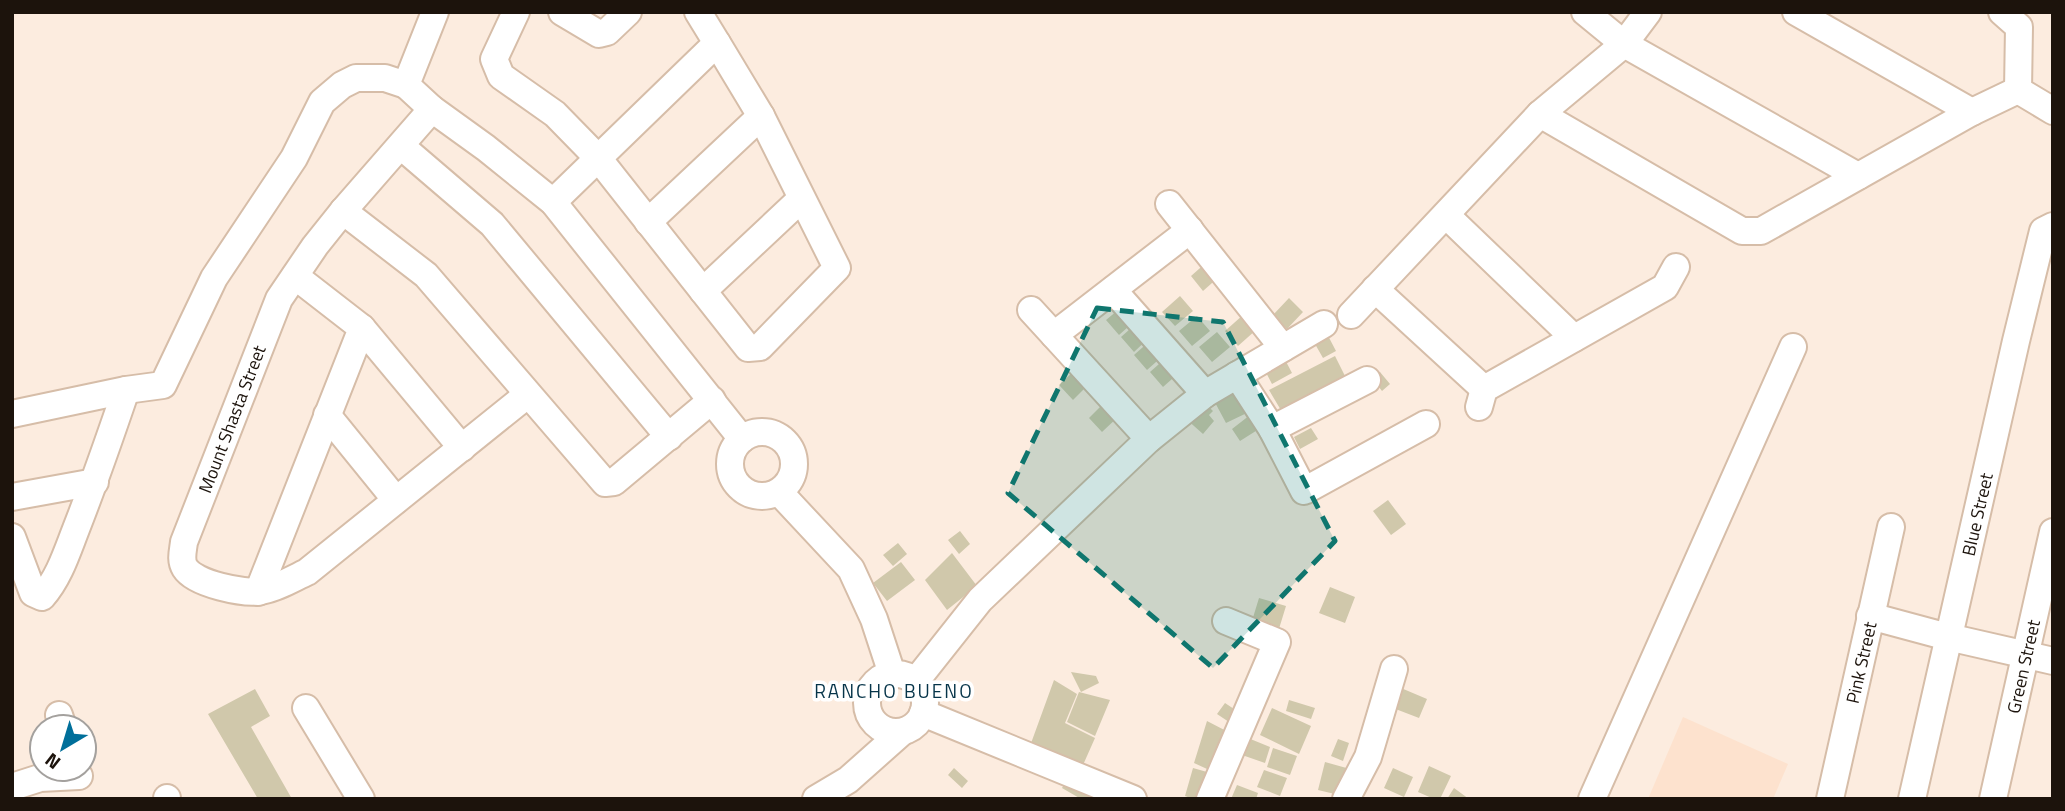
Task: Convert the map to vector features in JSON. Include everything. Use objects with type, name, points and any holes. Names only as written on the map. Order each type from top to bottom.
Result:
[{"type":"street","points":[[406,85],[435,12]]},
{"type":"street","points":[[516,12],[494,59],[501,76],[555,114],[598,158],[748,348],[760,347],[837,268],[761,116],[698,12]]},
{"type":"street","points":[[562,12],[599,34],[607,32],[628,12]]},
{"type":"street","points":[[1585,12],[1624,44],[1858,176]]},
{"type":"street","points":[[1351,315],[1540,114],[1624,44],[1648,12]]},
{"type":"street","points":[[1796,12],[1972,112]]},
{"type":"street","points":[[2018,90],[2020,22]]},
{"type":"street","points":[[553,202],[717,43]]},
{"type":"street","points":[[12,414],[163,385],[214,278],[290,164],[322,102],[342,85],[356,78],[385,78],[406,85],[432,109],[553,202],[742,439]]},
{"type":"street","points":[[1540,114],[1742,231],[1761,231],[1972,112],[2018,90]]},
{"type":"street","points":[[2018,90],[2053,111]]},
{"type":"street","name":"Mount Shasta Street","points":[[258,592],[209,584],[186,571],[182,561],[184,542],[279,299],[343,211],[432,109]]},
{"type":"street","points":[[648,222],[761,116]]},
{"type":"street","points":[[401,146],[492,223],[668,437]]},
{"type":"street","points":[[703,290],[801,199]]},
{"type":"street","points":[[1169,204],[1283,348]]},
{"type":"street","points":[[343,211],[426,275],[527,395],[606,483],[614,482],[712,400]]},
{"type":"street","points":[[1446,215],[1574,338]]},
{"type":"street","name":"Blue Street","points":[[1912,799],[1948,637],[2048,228]]},
{"type":"street","points":[[1054,335],[1190,230]]},
{"type":"street","points":[[1376,289],[1481,398],[1574,338],[1665,287],[1676,267]]},
{"type":"street","points":[[295,276],[362,328],[462,448]]},
{"type":"street","points":[[1113,290],[1205,394]]},
{"type":"street","points":[[1031,310],[1149,439]]},
{"type":"street","points":[[902,732],[893,732],[876,725],[867,709],[869,691],[875,684],[904,678],[980,600],[1149,439],[1205,394],[1324,324]]},
{"type":"street","points":[[258,592],[362,328]]},
{"type":"street","points":[[1592,799],[1793,347]]},
{"type":"street","points":[[1237,375],[1272,429],[1304,491],[1426,424]]},
{"type":"street","points":[[1272,429],[1367,380]]},
{"type":"street","points":[[12,537],[33,593],[42,597],[60,568],[126,390]]},
{"type":"street","points":[[258,592],[281,585],[307,572],[527,395]]},
{"type":"street","points":[[327,415],[396,500]]},
{"type":"street","points":[[769,433],[778,437],[791,450],[794,469],[791,478],[779,492],[758,496],[740,486],[733,478],[731,457],[742,439],[769,433]]},
{"type":"street","points":[[12,497],[94,482]]},
{"type":"street","points":[[779,492],[851,569],[904,678],[924,696],[923,713],[911,728],[902,732],[848,780],[816,799]]},
{"type":"street","name":"Pink Street","points":[[1830,799],[1891,527]]},
{"type":"street","name":"Green Street","points":[[1993,799],[2053,532]]},
{"type":"street","points":[[1870,616],[2053,661]]},
{"type":"street","points":[[1210,799],[1277,642],[1226,621]]},
{"type":"street","points":[[1346,799],[1368,757],[1394,670]]},
{"type":"street","points":[[306,708],[361,799]]},
{"type":"street","points":[[923,713],[1133,799]]},
{"type":"highlighted area","points":[[1097,308],[1223,322],[1335,541],[1213,668],[1008,493]]},
{"type":"shaded area","points":[[1683,717],[1788,764],[1773,799],[1648,799]]},
{"type":"building","points":[[1208,261],[1221,275],[1203,291],[1191,276]]},
{"type":"building","points":[[1180,296],[1193,311],[1175,326],[1162,312]]},
{"type":"building","points":[[1289,298],[1303,312],[1287,329],[1273,315]]},
{"type":"building","points":[[1124,305],[1137,319],[1119,335],[1106,320]]},
{"type":"building","points":[[1243,315],[1256,330],[1238,346],[1225,331]]},
{"type":"building","points":[[1197,316],[1210,331],[1192,346],[1179,331]]},
{"type":"building","points":[[1139,321],[1151,336],[1134,352],[1121,337]]},
{"type":"building","points":[[1325,330],[1336,351],[1323,358],[1311,337]]},
{"type":"building","points":[[1217,332],[1230,347],[1212,362],[1199,347]]},
{"type":"building","points":[[1152,339],[1165,354],[1147,370],[1134,355]]},
{"type":"building","points":[[1281,352],[1292,373],[1272,384],[1261,363]]},
{"type":"building","points":[[1168,356],[1181,371],[1163,387],[1150,372]]},
{"type":"building","points":[[1335,356],[1346,378],[1282,412],[1269,390]]},
{"type":"building","points":[[1076,369],[1090,383],[1073,400],[1059,385]]},
{"type":"building","points":[[1380,372],[1390,384],[1382,391],[1372,378]]},
{"type":"building","points":[[1235,383],[1251,411],[1226,423],[1211,395]]},
{"type":"building","points":[[1201,399],[1213,411],[1209,415],[1214,421],[1203,434],[1185,418]]},
{"type":"building","points":[[1106,401],[1119,416],[1102,432],[1089,418]]},
{"type":"building","points":[[1250,415],[1259,429],[1240,441],[1232,429]]},
{"type":"building","points":[[1311,428],[1318,439],[1300,449],[1294,437]]},
{"type":"building","points":[[1388,500],[1406,524],[1391,535],[1373,511]]},
{"type":"building","points":[[960,531],[970,544],[959,554],[948,540]]},
{"type":"building","points":[[898,543],[907,554],[893,566],[883,555]]},
{"type":"building","points":[[952,553],[977,586],[947,610],[925,580]]},
{"type":"building","points":[[901,562],[915,580],[887,601],[873,583]]},
{"type":"building","points":[[1330,587],[1355,597],[1345,623],[1319,613]]},
{"type":"building","points":[[1259,598],[1286,606],[1278,632],[1251,624]]},
{"type":"building","points":[[1071,672],[1096,676],[1099,683],[1081,692]]},
{"type":"building","points":[[1054,680],[1077,694],[1065,723],[1095,738],[1083,765],[1030,746]]},
{"type":"building","points":[[1401,688],[1427,699],[1419,718],[1393,708]]},
{"type":"building","points":[[255,689],[270,716],[251,727],[292,799],[258,799],[208,714]]},
{"type":"building","points":[[1079,692],[1110,700],[1095,736],[1067,722]]},
{"type":"building","points":[[1289,700],[1315,708],[1311,719],[1286,711]]},
{"type":"building","points":[[1225,703],[1243,715],[1235,726],[1217,714]]},
{"type":"building","points":[[1272,708],[1311,726],[1299,754],[1260,735]]},
{"type":"building","points":[[1207,721],[1234,735],[1218,774],[1194,763]]},
{"type":"building","points":[[1248,738],[1270,747],[1265,763],[1242,755]]},
{"type":"building","points":[[1338,739],[1349,743],[1343,761],[1331,756]]},
{"type":"building","points":[[1273,748],[1297,756],[1290,775],[1267,767]]},
{"type":"building","points":[[1325,762],[1350,769],[1343,796],[1318,790]]},
{"type":"building","points":[[1429,766],[1451,776],[1440,799],[1418,792]]},
{"type":"building","points":[[954,768],[968,781],[962,788],[948,775]]},
{"type":"building","points":[[1193,768],[1221,776],[1214,799],[1193,799],[1185,796]]},
{"type":"building","points":[[1393,768],[1413,777],[1404,797],[1384,788]]},
{"type":"building","points":[[1264,770],[1287,778],[1280,796],[1257,787]]},
{"type":"building","points":[[1067,779],[1093,795],[1090,799],[1081,799],[1062,788]]},
{"type":"building","points":[[1237,785],[1258,793],[1256,799],[1231,799]]},
{"type":"building","points":[[1454,788],[1469,799],[1447,799]]},
{"type":"district","name":"RANCHO BUENO","points":[[894,690]]}]
